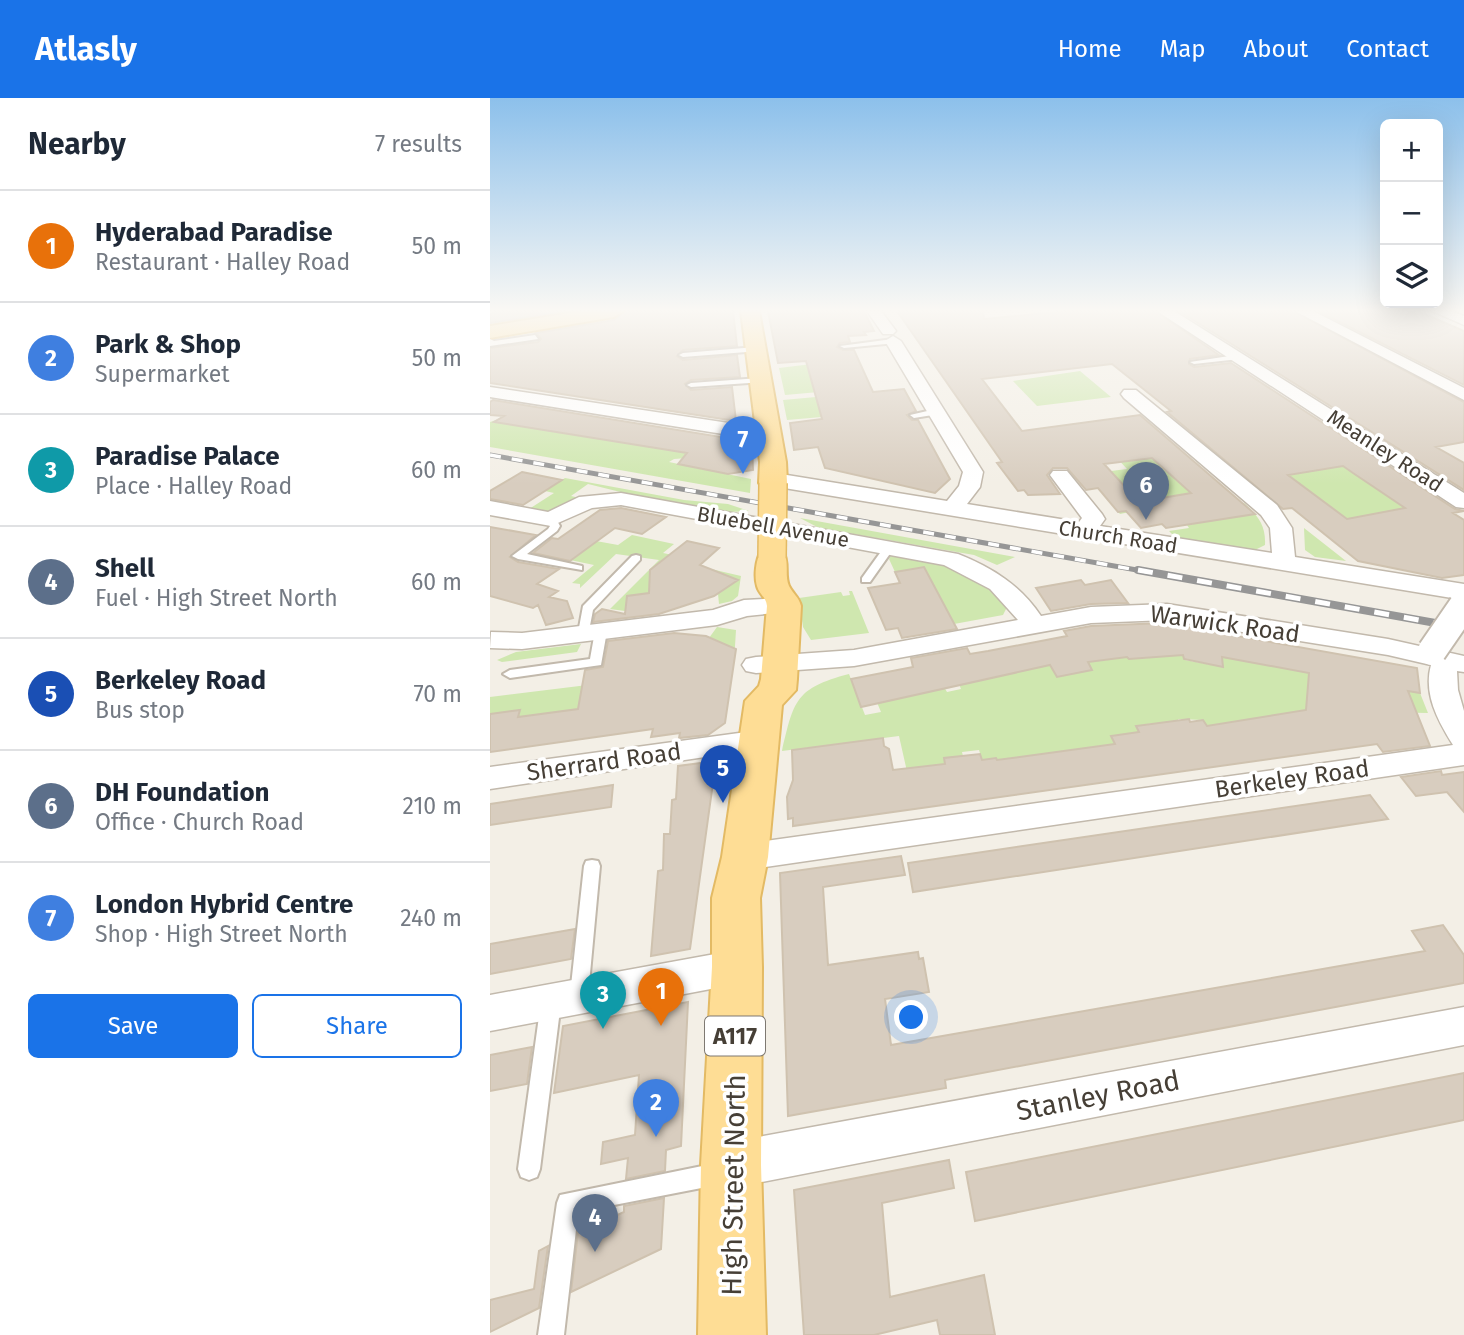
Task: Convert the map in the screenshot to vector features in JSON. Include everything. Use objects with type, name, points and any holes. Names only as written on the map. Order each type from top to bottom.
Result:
[{"type":"main road","name":"High Street North","points":[[732,1335],[731,1168],[737,967],[736,898],[745,857],[766,688],[773,599],[773,482],[759,369]]},
{"type":"street","points":[[910,369],[973,472],[969,487],[952,509]]},
{"type":"street","name":"Meanley Road","points":[[1254,369],[1464,502]]},
{"type":"street","points":[[1413,369],[1464,395]]},
{"type":"street","points":[[490,392],[742,430],[767,429]]},
{"type":"street","points":[[1130,394],[1279,520],[1285,539],[1283,563]]},
{"type":"street","points":[[1060,475],[1094,519],[1083,531]]},
{"type":"street","name":"Church Road","points":[[773,482],[787,481],[1464,592]]},
{"type":"street","name":"Bluebell Avenue","points":[[551,519],[587,502],[621,499],[950,559],[986,573],[1010,591],[1034,625]]},
{"type":"street","points":[[490,508],[551,519]]},
{"type":"street","points":[[490,640],[522,641],[717,617],[773,599]]},
{"type":"street","points":[[1464,604],[1443,657],[1441,672],[1446,702],[1464,739]]},
{"type":"street","name":"Warwick Road","points":[[766,688],[854,658],[1091,615],[1167,612],[1443,657]]},
{"type":"street","points":[[490,620],[499,627],[490,640]]},
{"type":"street","name":"Sherrard Road","points":[[490,778],[766,688]]},
{"type":"street","name":"Berkeley Road","points":[[745,857],[1464,754]]},
{"type":"street","points":[[490,1013],[737,967]]},
{"type":"street","name":"Stanley Road","points":[[731,1168],[1464,1026]]},
{"type":"lane","points":[[691,385],[760,380]]},
{"type":"lane","points":[[914,415],[936,412]]},
{"type":"lane","points":[[551,519],[555,526],[552,531],[518,556],[578,568]]},
{"type":"lane","points":[[866,580],[889,548]]},
{"type":"lane","points":[[510,674],[596,662],[587,609],[636,558]]},
{"type":"lane","points":[[529,1170],[592,866]]},
{"type":"lane","points":[[551,1335],[568,1203],[731,1168]]},
{"type":"green space","points":[[779,369],[815,369],[830,391],[785,395]]},
{"type":"green space","points":[[1080,371],[1111,397],[1037,406],[1013,381]]},
{"type":"green space","points":[[816,397],[819,405],[909,397],[915,409],[787,420],[783,400]]},
{"type":"green space","points":[[499,419],[675,449],[701,457],[674,459],[669,462],[751,479],[750,493],[490,447],[490,422]]},
{"type":"green space","points":[[1132,439],[1191,493],[1182,494],[1188,500],[1120,514],[1118,512],[1143,509],[1111,471],[1127,469],[1104,444]]},
{"type":"green space","points":[[1248,445],[1334,467],[1344,466],[1405,508],[1350,521]]},
{"type":"green space","points":[[565,478],[684,500],[728,504],[749,511],[730,512],[668,501],[665,503],[588,484],[571,496],[584,499],[544,514],[526,511],[554,493],[545,491]]},
{"type":"green space","points":[[1244,503],[1257,517],[1264,532],[1265,545],[1255,550],[1176,538],[1169,531],[1189,528],[1187,525],[1248,515],[1237,504]]},
{"type":"green space","points":[[800,518],[1015,557],[997,565],[974,555],[819,528]]},
{"type":"green space","points":[[1304,528],[1346,561],[1315,557],[1305,550]]},
{"type":"green space","points":[[632,535],[674,544],[663,553],[702,561],[698,566],[741,576],[738,596],[732,601],[719,604],[718,594],[737,580],[650,578],[649,593],[627,596],[626,608],[657,607],[625,611],[610,609],[659,560],[616,554],[580,588],[580,584],[572,583],[594,565],[570,560],[596,541],[618,545]]},
{"type":"green space","points":[[892,554],[942,562],[985,580],[1007,607],[1003,615],[954,624],[924,567],[895,572],[889,559]]},
{"type":"green space","points":[[849,591],[852,591],[869,633],[811,640],[803,627],[799,598],[841,592],[843,596],[850,595]]},
{"type":"green space","points":[[717,627],[736,630],[734,662],[581,709],[532,715],[529,730],[515,732],[520,711],[490,714],[490,697],[604,683],[709,638]]},
{"type":"green space","points":[[581,644],[577,652],[502,662],[497,660],[516,652]]},
{"type":"green space","points":[[1182,647],[1185,660],[1223,667],[1222,656],[1420,693],[1428,713],[1376,712],[1307,698],[1306,707],[1309,711],[1278,714],[1290,732],[1241,721],[1217,724],[1216,742],[1203,720],[1178,719],[1183,730],[1159,732],[1154,723],[1136,726],[1139,732],[1111,736],[1119,754],[1108,756],[1104,745],[1078,749],[1001,772],[996,758],[982,760],[979,750],[962,752],[968,777],[958,757],[944,758],[945,764],[926,766],[915,807],[899,736],[782,751],[794,708],[800,699],[817,685],[849,674],[865,715],[881,712],[873,693],[884,702],[944,687],[947,692],[961,689],[959,684],[1050,665],[1057,676],[1091,670],[1088,662],[1124,653],[1129,659],[1147,658]]},
{"type":"building","points":[[490,369],[739,369],[740,377],[691,380],[685,384],[691,390],[732,387],[736,421],[490,383]]},
{"type":"building","points":[[808,369],[862,369],[873,392],[904,389],[916,411],[907,415],[912,420],[918,420],[950,479],[935,493],[825,468],[818,447],[794,450],[790,423],[822,419]]},
{"type":"building","points":[[937,369],[1071,369],[982,379],[1022,431],[1140,415],[1255,514],[1166,528],[1162,524],[1141,528],[1126,511],[1118,512],[1098,488],[1086,490],[1067,468],[1053,468],[1047,475],[1060,494],[1028,495],[1024,490],[1018,491],[997,463],[1002,462]],"holes":[[[1152,458],[1191,493],[1139,502],[1104,464]]]},
{"type":"building","points":[[1118,369],[1240,369],[1455,509],[1464,511],[1453,513],[1464,520],[1464,575],[1442,578],[1358,561],[1292,508],[1283,509],[1167,412],[1171,411]],"holes":[[[1343,466],[1405,508],[1347,519],[1288,475]]]},
{"type":"building","points":[[1271,369],[1401,369],[1464,402],[1464,442],[1436,447],[1464,463],[1464,490]]},
{"type":"building","points":[[1432,369],[1464,369],[1464,385]]},
{"type":"building","points":[[493,400],[752,442],[753,470],[728,474],[678,464],[687,453],[494,422],[504,416],[490,415],[490,402]]},
{"type":"building","points":[[522,472],[562,480],[523,505],[490,499],[490,491]]},
{"type":"building","points":[[621,508],[666,517],[642,534],[615,528],[570,561],[533,553],[552,538],[558,539],[600,510]]},
{"type":"building","points":[[490,527],[536,535],[510,557],[518,562],[559,569],[537,584],[558,591],[549,597],[567,601],[573,618],[546,625],[538,605],[533,608],[490,596]]},
{"type":"building","points":[[687,541],[719,548],[700,565],[738,580],[714,596],[659,614],[593,622],[595,614],[602,609],[625,614],[627,596],[649,593],[650,570]]},
{"type":"building","points":[[924,567],[957,629],[902,638],[898,628],[886,630],[868,588],[900,583],[895,572]]},
{"type":"building","points":[[1081,580],[1085,585],[1111,580],[1128,603],[1091,604],[1051,611],[1036,588]]},
{"type":"building","points":[[1163,623],[1417,668],[1420,693],[1408,691],[1430,746],[1383,752],[1377,744],[793,826],[793,818],[788,819],[787,797],[793,780],[792,750],[883,738],[884,746],[889,749],[893,770],[945,764],[944,758],[980,754],[982,760],[997,760],[1115,744],[1111,736],[1139,732],[1136,726],[1189,719],[1190,722],[1203,720],[1207,726],[1306,710],[1309,673],[1222,657],[1223,667],[1184,659],[1183,655],[1127,657],[1088,662],[1092,670],[1057,677],[1050,665],[861,707],[851,679],[913,667],[911,658],[967,648],[970,654],[988,651],[1067,636],[1064,631],[1091,626]]},
{"type":"building","points":[[674,633],[706,636],[736,649],[725,723],[708,735],[679,738],[680,733],[651,737],[653,729],[490,752],[490,714],[520,710],[518,717],[578,709],[585,670],[603,667],[608,641]]},
{"type":"building","points":[[716,761],[690,949],[651,956],[658,871],[663,870],[664,834],[670,834],[678,766]]},
{"type":"building","points":[[1441,771],[1442,775],[1464,772],[1464,812],[1447,792],[1416,796],[1401,777]]},
{"type":"building","points":[[613,785],[611,807],[490,825],[490,804]]},
{"type":"building","points":[[1370,795],[1388,819],[913,892],[908,863]]},
{"type":"building","points":[[901,856],[905,875],[823,887],[828,965],[918,952],[919,959],[923,958],[929,992],[885,999],[891,1045],[1425,951],[1412,931],[1443,925],[1464,955],[1464,983],[945,1080],[946,1088],[788,1116],[780,873]]},
{"type":"building","points":[[575,929],[571,959],[490,974],[490,944]]},
{"type":"building","points":[[688,1002],[681,1146],[666,1150],[665,1171],[626,1179],[628,1158],[601,1164],[603,1142],[635,1135],[639,1075],[554,1093],[563,1026]]},
{"type":"building","points":[[532,1047],[527,1084],[490,1091],[490,1055]]},
{"type":"building","points":[[1464,1073],[1464,1120],[975,1221],[966,1172]]},
{"type":"building","points":[[949,1160],[954,1188],[882,1203],[890,1297],[984,1275],[995,1335],[940,1335],[937,1320],[874,1335],[804,1335],[794,1190]]},
{"type":"building","points":[[664,1198],[661,1249],[571,1292],[578,1233],[624,1212],[624,1206]]},
{"type":"building","points":[[548,1246],[539,1308],[490,1332],[490,1300],[534,1289],[539,1251]]},
{"type":"railway","points":[[490,455],[1148,572]]},
{"type":"railway","points":[[1138,570],[1464,628]]},
{"type":"place","name":"London Hybrid Centre","points":[[743,474]]},
{"type":"place","name":"DH Foundation","points":[[1146,520]]},
{"type":"place","name":"Berkeley Road","points":[[723,803]]},
{"type":"place","name":"Hyderabad Paradise","points":[[661,1026]]},
{"type":"place","name":"Paradise Palace","points":[[603,1029]]},
{"type":"place","name":"Park & Shop","points":[[656,1137]]},
{"type":"place","name":"Shell","points":[[595,1252]]}]
